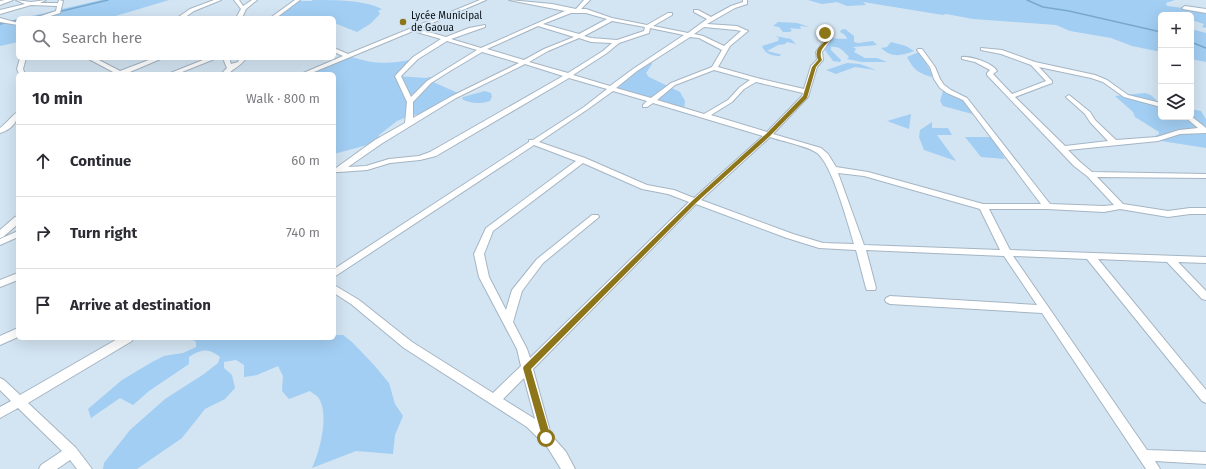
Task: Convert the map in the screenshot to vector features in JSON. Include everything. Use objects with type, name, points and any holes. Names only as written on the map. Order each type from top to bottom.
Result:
[{"type":"street","points":[[0,3],[11,0]]},
{"type":"street","points":[[18,0],[33,4],[60,2],[58,12],[45,16]]},
{"type":"street","points":[[0,12],[44,0]]},
{"type":"street","points":[[183,16],[192,10],[219,0]]},
{"type":"street","points":[[236,0],[241,7],[244,8]]},
{"type":"street","points":[[241,16],[244,8],[255,0]]},
{"type":"street","points":[[276,16],[298,0]]},
{"type":"street","points":[[309,72],[484,0]]},
{"type":"street","points":[[502,0],[552,6],[573,11],[586,11],[611,19],[701,37],[725,49]]},
{"type":"street","points":[[410,102],[430,80],[482,50],[538,24],[573,11],[588,0]]},
{"type":"street","points":[[336,273],[532,142],[586,108],[635,70],[690,35],[701,27],[701,25],[711,19],[717,18],[733,7],[745,3],[745,0]]},
{"type":"street","points":[[462,9],[466,5],[464,2]]},
{"type":"street","points":[[1186,8],[1206,11]]},
{"type":"street","points":[[696,11],[711,19]]},
{"type":"street","points":[[336,172],[367,168],[389,161],[420,158],[432,154],[569,75],[605,52],[617,42],[646,32],[648,26],[670,14]]},
{"type":"street","points":[[336,172],[378,142],[460,94],[526,62],[546,50],[580,36],[611,19]]},
{"type":"street","points":[[0,20],[16,24]]},
{"type":"street","points":[[538,24],[591,40],[617,42]]},
{"type":"street","points":[[701,25],[743,29],[744,32],[728,45],[714,68]]},
{"type":"street","points":[[409,123],[410,102],[398,76],[407,65],[432,46],[446,39],[483,26]]},
{"type":"street","points":[[412,29],[818,150],[825,156],[833,169],[860,247],[871,288]]},
{"type":"street","points":[[494,400],[695,201],[768,135],[805,96],[814,67],[820,60],[818,56],[819,49],[827,41],[825,33]]},
{"type":"street","points":[[983,49],[1002,52],[1033,64],[1092,76],[1105,81],[1126,96],[1158,104]]},
{"type":"street","points":[[920,50],[924,59],[932,66],[936,74],[936,78],[941,85],[953,95],[965,99],[1047,206]]},
{"type":"street","points":[[336,51],[348,56]]},
{"type":"street","points":[[964,58],[977,61],[993,69],[994,71],[989,74],[1077,164],[1090,174],[1120,206]]},
{"type":"street","points":[[21,72],[20,69],[22,60]]},
{"type":"street","points":[[94,60],[117,72]]},
{"type":"street","points":[[104,65],[107,60]]},
{"type":"street","points":[[122,72],[155,60]]},
{"type":"street","points":[[176,72],[209,60]]},
{"type":"street","points":[[226,72],[230,68],[228,60]]},
{"type":"street","points":[[229,67],[240,63],[242,60]]},
{"type":"street","points":[[1010,96],[1050,82],[1033,64]]},
{"type":"street","points":[[652,100],[673,84],[714,68],[755,80],[807,92]]},
{"type":"street","points":[[705,116],[730,101],[742,88],[755,80]]},
{"type":"street","points":[[1069,97],[1088,112],[1092,121],[1113,142]]},
{"type":"street","points":[[0,131],[11,123],[16,117]]},
{"type":"street","points":[[1192,120],[1206,130]]},
{"type":"street","points":[[1063,149],[1113,142],[1158,139],[1179,132],[1206,130]]},
{"type":"street","points":[[532,142],[582,160],[644,187],[671,192],[790,236],[822,246],[1206,260]]},
{"type":"street","points":[[546,438],[522,349],[484,277],[479,254],[489,230],[582,160]]},
{"type":"street","points":[[833,169],[865,174],[983,208],[1047,206],[1104,209],[1120,206],[1168,214],[1190,211],[1206,211]]},
{"type":"street","points":[[1090,174],[1122,177],[1155,175],[1206,176]]},
{"type":"street","points":[[983,208],[1006,252],[1043,309],[1153,469]]},
{"type":"street","points":[[508,322],[517,290],[540,262],[595,217]]},
{"type":"street","points":[[0,235],[16,222]]},
{"type":"street","points":[[0,242],[16,235]]},
{"type":"street","points":[[1090,256],[1206,398]]},
{"type":"street","points":[[1170,259],[1206,297]]},
{"type":"street","points":[[0,284],[16,277]]},
{"type":"street","points":[[336,289],[355,302],[408,345],[531,423],[566,462],[568,469]]},
{"type":"street","points":[[890,300],[1043,309]]},
{"type":"street","points":[[0,341],[16,333]]},
{"type":"street","points":[[0,413],[125,340]]},
{"type":"street","points":[[0,383],[71,452],[85,469]]},
{"type":"street","points":[[46,469],[71,452]]},
{"type":"street","points":[[1144,455],[1206,458]]},
{"type":"shaded area","points":[[101,0],[169,0],[116,16],[32,16]]},
{"type":"shaded area","points":[[340,0],[358,2],[382,9],[378,11],[380,14],[370,24],[357,32],[336,24],[336,16],[276,16],[296,1]]},
{"type":"shaded area","points":[[808,0],[1175,0],[1166,3],[1167,6],[1206,11],[1206,28],[1202,27],[1204,24],[1194,21],[1194,12],[1158,12],[1158,51],[1132,46],[1111,38],[1070,31],[1056,25],[973,19],[863,2],[866,5],[847,6],[837,2],[822,4]]},
{"type":"shaded area","points":[[16,19],[16,42],[0,46],[0,23]]},
{"type":"shaded area","points":[[778,22],[797,23],[809,27],[800,26],[801,29],[789,28],[792,30],[790,32],[783,32],[779,27],[773,26]]},
{"type":"shaded area","points":[[845,29],[854,36],[854,42],[858,43],[873,41],[877,45],[853,47],[856,49],[854,52],[865,58],[877,58],[887,62],[862,62],[847,59],[849,57],[841,49],[831,47],[831,50],[841,60],[840,62],[833,61],[822,46],[827,38],[847,39],[845,35],[840,32],[841,30]]},
{"type":"shaded area","points":[[1194,30],[1206,33],[1206,62],[1194,60]]},
{"type":"shaded area","points":[[775,36],[791,39],[796,44],[787,42],[785,44],[778,45],[767,51],[781,54],[780,56],[772,55],[767,53],[762,46],[778,41],[779,38]]},
{"type":"shaded area","points":[[891,42],[906,46],[914,51],[905,54],[893,55],[881,48],[887,47]]},
{"type":"shaded area","points":[[919,52],[933,75],[931,77],[916,70],[907,57]]},
{"type":"shaded area","points":[[348,56],[381,63],[414,59],[398,76],[425,78],[437,76],[431,81],[460,94],[426,113],[409,116],[397,121],[379,135],[378,142],[336,153],[336,72],[309,72]]},
{"type":"shaded area","points":[[651,61],[652,64],[646,73],[649,77],[680,92],[685,101],[684,110],[612,88]]},
{"type":"shaded area","points":[[847,63],[860,64],[876,70],[855,67],[836,74],[826,70]]},
{"type":"shaded area","points":[[944,88],[963,100],[976,115],[943,106],[940,101]]},
{"type":"shaded area","points":[[485,91],[491,93],[492,97],[490,101],[476,103],[462,99],[463,97]]},
{"type":"shaded area","points":[[1145,93],[1151,95],[1158,101],[1158,120],[1194,120],[1194,110],[1201,111],[1206,119],[1206,148],[1149,139],[1159,134],[1159,132],[1135,117],[1133,112],[1115,96]]},
{"type":"shaded area","points":[[911,114],[909,129],[887,121]]},
{"type":"shaded area","points":[[932,122],[932,128],[948,128],[952,135],[937,135],[956,161],[924,150],[919,137],[920,130]]},
{"type":"shaded area","points":[[965,137],[992,137],[1005,159],[981,157]]},
{"type":"shaded area","points":[[336,335],[343,335],[352,342],[389,383],[395,404],[403,416],[395,435],[393,454],[356,451],[312,468],[321,442],[323,422],[322,404],[318,397],[310,391],[289,399],[282,391],[283,376],[278,366],[257,375],[244,377],[244,365],[236,360],[224,362],[224,368],[232,375],[235,388],[225,399],[205,409],[182,438],[137,469],[103,469],[104,463],[130,430],[165,399],[204,374],[218,363],[220,357],[208,351],[197,352],[189,357],[189,364],[149,391],[133,405],[120,398],[91,418],[88,409],[122,380],[164,356],[183,353],[196,347],[196,342],[193,340],[336,340]]},
{"type":"waterway","points":[[58,12],[108,0]]},
{"type":"waterway","points":[[1027,0],[1043,7],[1069,11],[1158,31]]},
{"type":"waterway","points":[[40,16],[50,14]]},
{"type":"waterway","points":[[0,24],[16,20]]},
{"type":"waterway","points":[[1194,43],[1206,48]]},
{"type":"place","name":"Lycée Municipal de Gaoua","points":[[403,22]]},
{"type":"route","points":[[546,438],[527,368],[695,201],[768,135],[806,96],[814,67],[820,60],[818,56],[819,49],[827,41],[825,33]]}]
